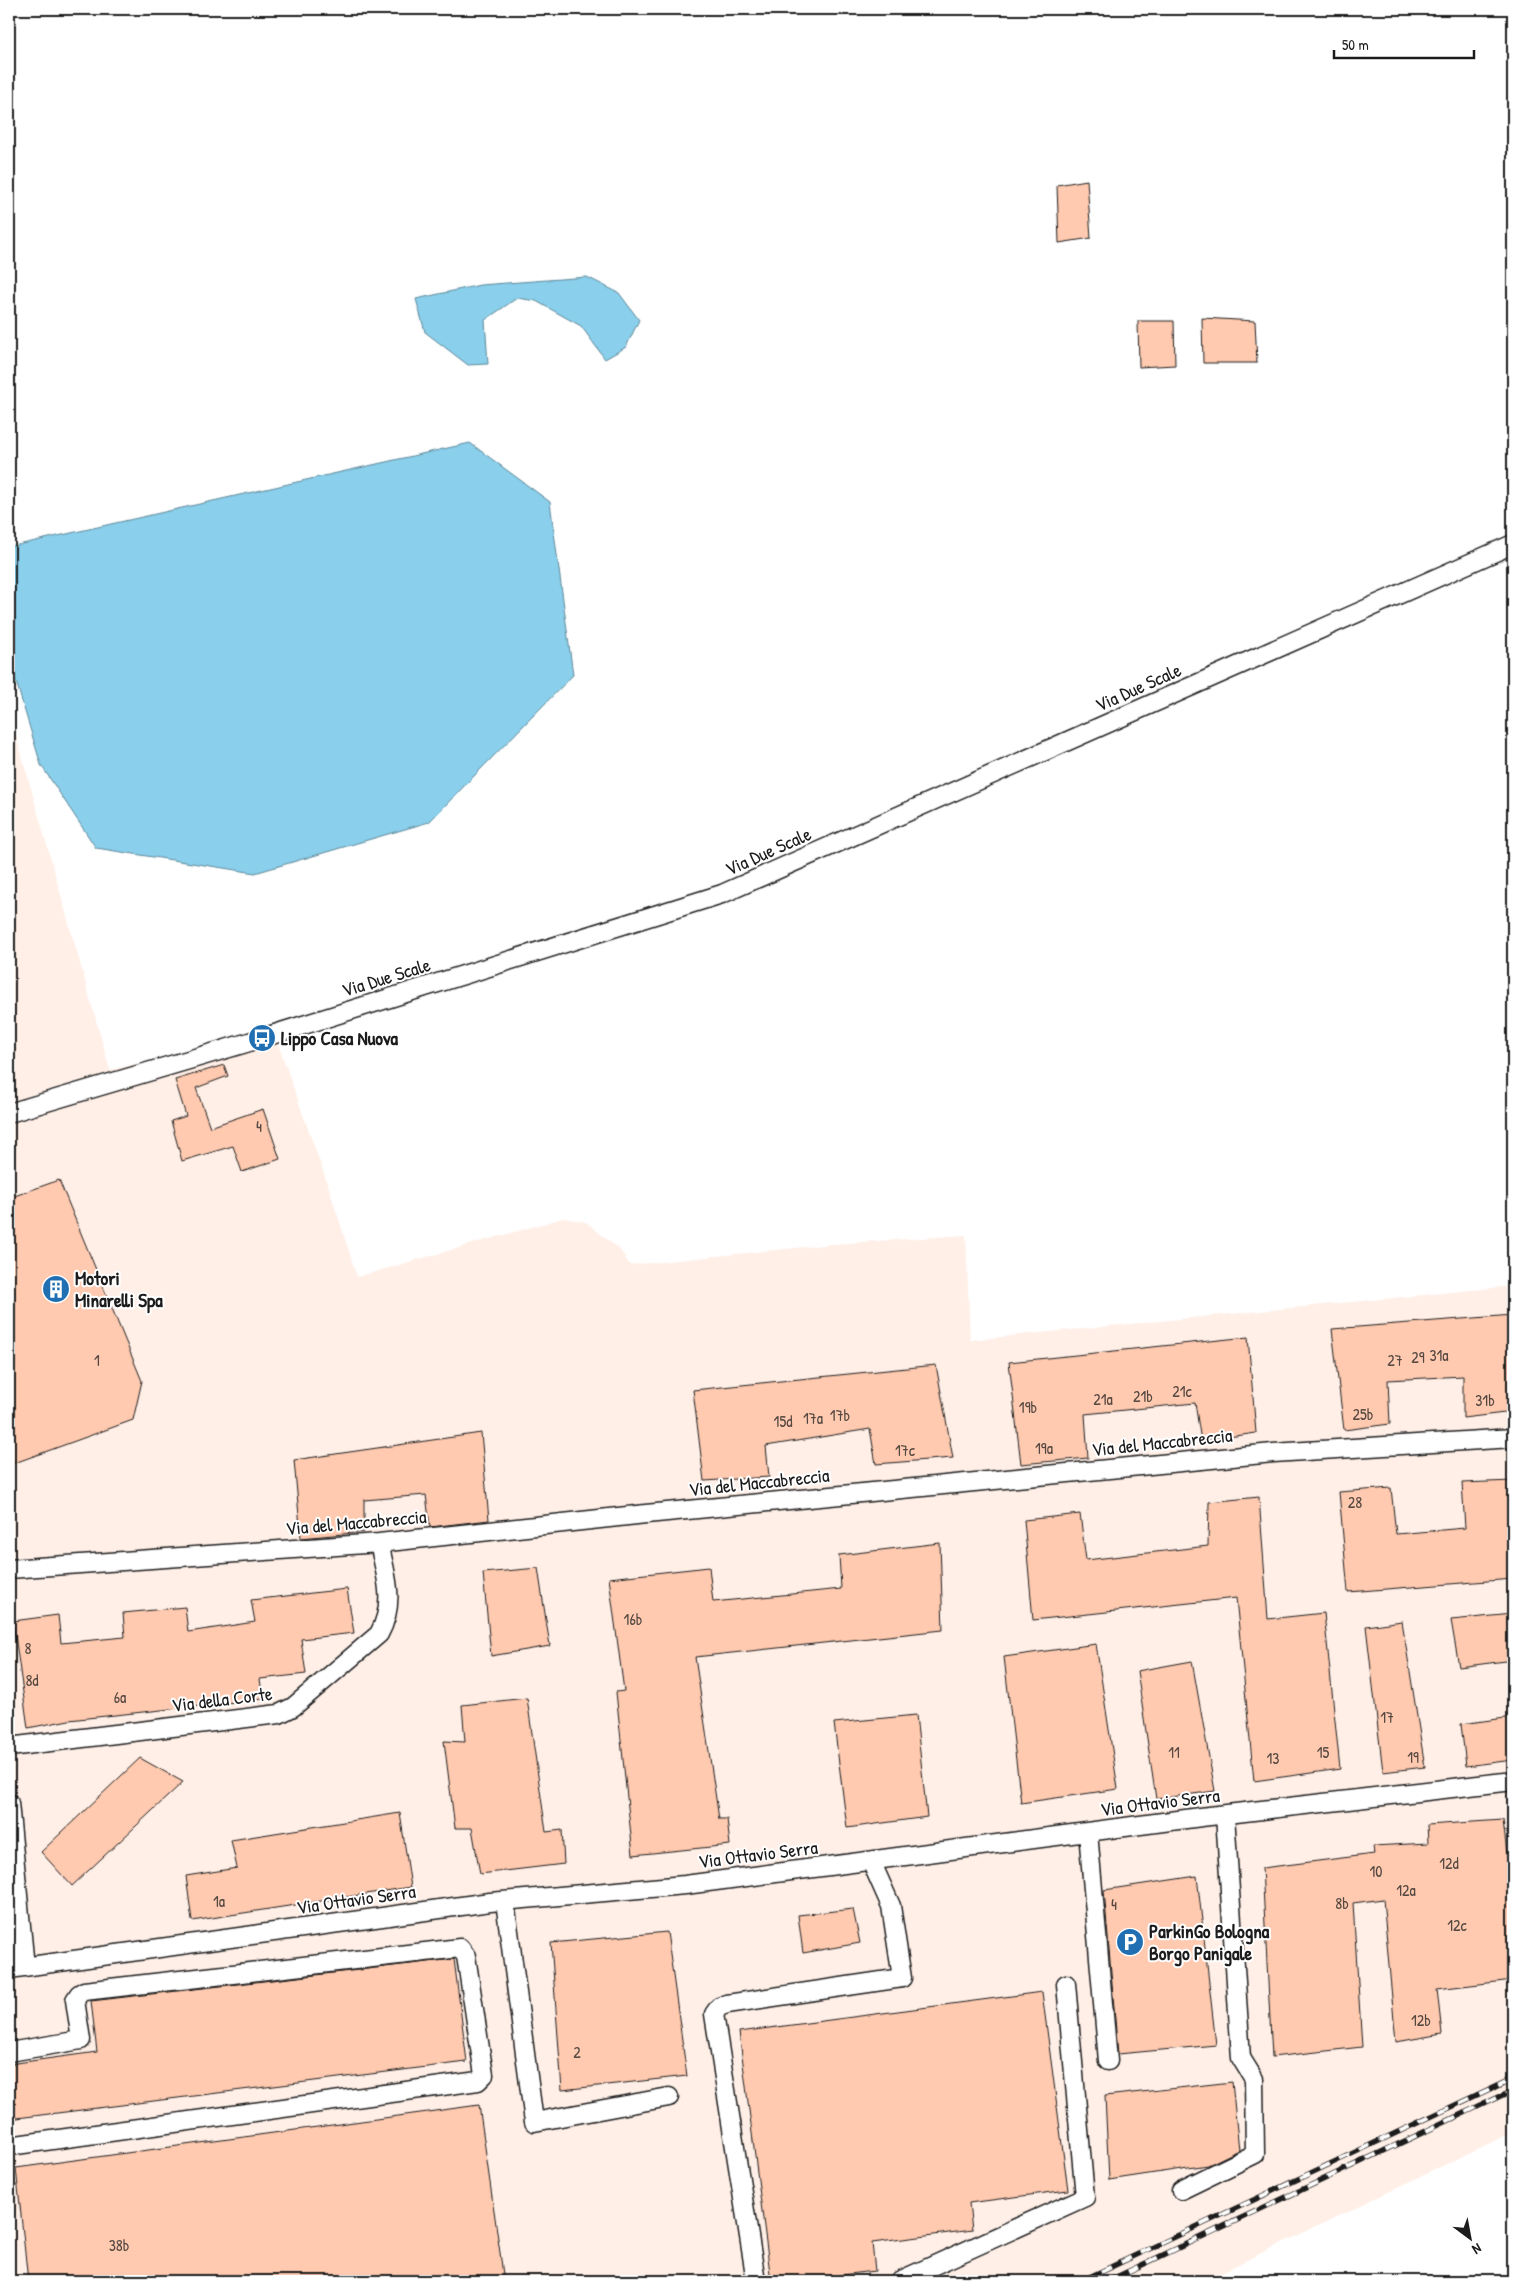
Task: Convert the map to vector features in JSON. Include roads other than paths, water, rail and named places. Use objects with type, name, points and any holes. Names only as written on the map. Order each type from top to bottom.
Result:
[{"type":"street","name":"Via Due Scale","points":[[9,1113],[246,1043],[722,894],[1513,544]]},
{"type":"street","name":"Via del Maccabreccia","points":[[9,1569],[379,1543],[646,1514],[1273,1453],[1513,1438]]},
{"type":"street","name":"Via della Corte","points":[[9,1747],[280,1714],[294,1708],[379,1634],[386,1621],[390,1595],[379,1543]]},
{"type":"street","name":"Via Ottavio Serra","points":[[17,1968],[505,1901],[684,1885],[1088,1832],[1513,1781]]},
{"type":"street","points":[[9,1803],[17,1968]]},
{"type":"street","points":[[1181,2190],[1255,2154],[1254,2079],[1241,2058],[1225,1815]]},
{"type":"street","points":[[1088,1832],[1108,2061]]},
{"type":"street","points":[[756,2281],[714,2014],[718,2007],[727,2004],[902,1978],[891,1906],[871,1861]]},
{"type":"street","points":[[505,1901],[534,2122],[669,2097]]},
{"type":"street","points":[[9,2052],[81,2040],[75,2000],[84,1990],[460,1948],[466,1956],[484,2075],[478,2080],[9,2146]]},
{"type":"street","points":[[900,2281],[1085,2197],[1066,1984]]},
{"type":"water","points":[[587,277],[619,293],[639,320],[626,347],[605,359],[581,326],[536,301],[517,298],[485,320],[488,364],[468,365],[425,332],[416,299],[480,285]]},
{"type":"water","points":[[470,443],[550,502],[573,675],[429,822],[255,873],[96,848],[41,765],[9,658],[9,547]]},
{"type":"railway","points":[[1081,2281],[1513,2078]]},
{"type":"railway","points":[[1108,2281],[1513,2090]]},
{"type":"place","name":"Lippo Casa Nuova","points":[[262,1038]]},
{"type":"place","name":"Motori Minarelli Spa","points":[[56,1289]]},
{"type":"place","name":"ParkinGo Bologna Borgo Panigale","points":[[1130,1942]]}]
